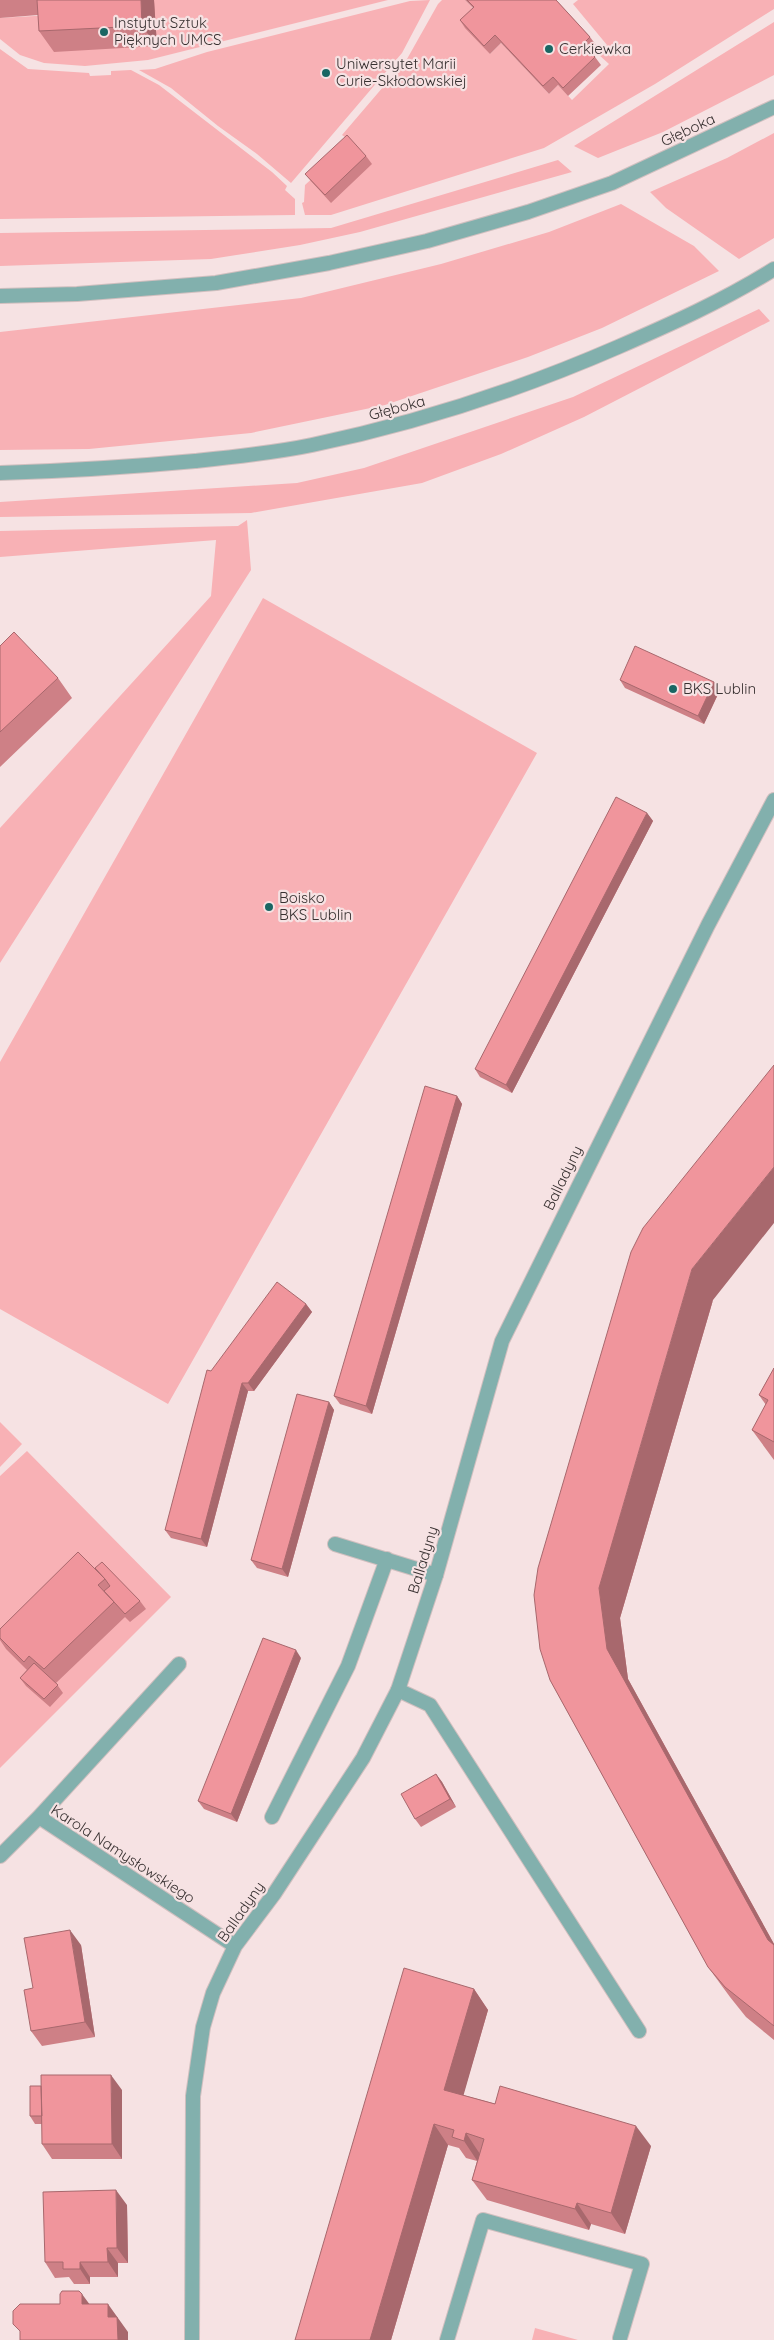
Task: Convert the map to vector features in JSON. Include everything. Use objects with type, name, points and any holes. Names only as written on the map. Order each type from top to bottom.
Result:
[{"type":"street","name":"Głęboka","points":[[0,296],[77,294],[216,283],[329,263],[427,242],[528,212],[612,183],[774,107]]},
{"type":"street","name":"Głęboka","points":[[0,473],[57,472],[228,457],[310,446],[379,430],[449,411],[580,363],[658,329],[750,284],[774,269]]},
{"type":"street","name":"Balladyny","points":[[192,2340],[193,2096],[203,2027],[213,1993],[235,1946],[274,1894],[363,1758],[398,1690],[436,1575],[502,1341],[687,968],[774,800]]},
{"type":"street","points":[[335,1544],[436,1575]]},
{"type":"street","points":[[272,1817],[348,1666],[387,1559]]},
{"type":"street","points":[[39,1817],[179,1664]]},
{"type":"street","points":[[398,1690],[430,1706],[639,2031]]},
{"type":"street","name":"Karola Namysłowskiego","points":[[0,1856],[39,1817],[235,1946]]},
{"type":"street","points":[[448,2340],[483,2220],[642,2264],[620,2338]]},
{"type":"shaded area","points":[[154,0],[388,0],[148,60],[85,66],[44,63],[20,55],[0,39],[0,18],[52,15]]},
{"type":"shaded area","points":[[430,0],[402,53],[291,183],[257,154],[218,126],[171,88],[139,70],[155,69],[207,52],[410,1]]},
{"type":"shaded area","points":[[442,0],[465,0],[479,15],[490,54],[501,43],[549,94],[558,85],[572,100],[609,64],[598,54],[607,45],[573,4],[578,0],[774,0],[774,9],[655,84],[544,148],[331,215],[305,215],[302,203],[304,202],[305,185],[352,142],[342,135],[407,59]]},
{"type":"shaded area","points":[[774,22],[774,75],[663,132],[598,158],[574,146]]},
{"type":"shaded area","points":[[0,49],[28,69],[89,73],[90,76],[111,75],[111,71],[131,70],[159,85],[272,172],[287,186],[285,190],[295,199],[295,215],[0,219]]},
{"type":"shaded area","points":[[774,133],[774,238],[739,259],[666,208],[650,192],[727,158]]},
{"type":"shaded area","points":[[558,160],[572,172],[360,232],[300,245],[211,259],[0,266],[0,233],[331,228]]},
{"type":"shaded area","points":[[621,204],[694,246],[719,271],[602,328],[528,357],[385,405],[251,433],[89,449],[0,450],[0,332],[301,298],[441,264],[549,232]]},
{"type":"shaded area","points":[[759,309],[770,321],[584,417],[501,454],[422,483],[251,513],[0,517],[0,502],[297,483],[364,468],[573,397]]},
{"type":"shaded area","points":[[247,520],[251,570],[0,963],[0,828],[211,596],[216,540],[0,557],[0,531],[238,526]]},
{"type":"shaded area","name":"Boisko BKS Lublin","points":[[263,598],[537,753],[168,1404],[0,1309],[0,1062]]},
{"type":"shaded area","points":[[0,1422],[22,1444],[0,1467]]},
{"type":"shaded area","points":[[27,1451],[171,1597],[0,1768],[0,1476]]},
{"type":"shaded area","points":[[535,2328],[578,2340],[532,2340]]},
{"type":"building","points":[[37,0],[141,0],[142,26],[39,31]]},
{"type":"building","name":"Cerkiewka","points":[[467,0],[556,0],[590,37],[583,44],[595,57],[563,88],[553,77],[543,86],[495,35],[484,46],[460,20],[474,7]]},
{"type":"building","points":[[347,135],[366,156],[325,195],[305,174]]},
{"type":"building","points":[[14,632],[58,678],[0,732],[0,646]]},
{"type":"building","name":"BKS Lublin","points":[[635,646],[714,682],[698,716],[620,680]]},
{"type":"building","points":[[616,797],[647,813],[506,1085],[475,1069]]},
{"type":"building","points":[[774,1065],[774,1167],[692,1269],[599,1588],[607,1649],[768,1940],[774,1945],[774,2026],[725,1987],[708,1967],[550,1680],[540,1649],[534,1595],[538,1568],[631,1252],[643,1228]]},
{"type":"building","points":[[425,1086],[457,1096],[366,1406],[334,1396]]},
{"type":"building","points":[[277,1282],[306,1304],[248,1383],[242,1383],[201,1539],[165,1530],[207,1370],[211,1371]]},
{"type":"building","points":[[774,1368],[774,1442],[752,1430],[768,1400],[759,1395]]},
{"type":"building","points":[[297,1394],[329,1402],[282,1569],[251,1560]]},
{"type":"building","points":[[78,1552],[105,1579],[98,1585],[114,1602],[44,1669],[29,1656],[24,1662],[0,1638],[0,1629]]},
{"type":"building","points":[[102,1562],[140,1601],[125,1614],[104,1591],[110,1586],[95,1568]]},
{"type":"building","points":[[263,1638],[296,1650],[231,1814],[198,1801]]},
{"type":"building","points":[[34,1663],[58,1685],[44,1699],[20,1678]]},
{"type":"building","points":[[436,1774],[450,1799],[415,1819],[401,1794]]},
{"type":"building","points":[[70,1930],[85,2022],[31,2031],[24,1990],[33,1988],[24,1938]]},
{"type":"building","points":[[404,1968],[474,1989],[444,2090],[495,2104],[500,2086],[636,2126],[611,2213],[577,2203],[575,2209],[472,2180],[484,2139],[466,2133],[464,2141],[452,2137],[454,2130],[434,2124],[370,2340],[295,2340]]},
{"type":"building","points":[[41,2075],[111,2075],[112,2144],[42,2144]]},
{"type":"building","points":[[30,2086],[41,2086],[42,2116],[30,2116]]},
{"type":"building","points":[[116,2190],[117,2248],[107,2248],[108,2262],[80,2262],[80,2269],[63,2269],[63,2262],[45,2262],[43,2192]]},
{"type":"building","points":[[62,2291],[79,2291],[82,2294],[82,2304],[108,2304],[108,2317],[117,2317],[118,2340],[20,2340],[20,2331],[13,2324],[13,2311],[20,2304],[60,2304],[60,2294]]},
{"type":"place","name":"Instytut Sztuk Pięknych UMCS","points":[[104,32]]},
{"type":"place","name":"Cerkiewka","points":[[549,49]]},
{"type":"place","name":"Uniwersytet Marii Curie-Skłodowskiej","points":[[326,73]]},
{"type":"place","name":"BKS Lublin","points":[[673,689]]},
{"type":"place","name":"Boisko BKS Lublin","points":[[269,907]]}]
